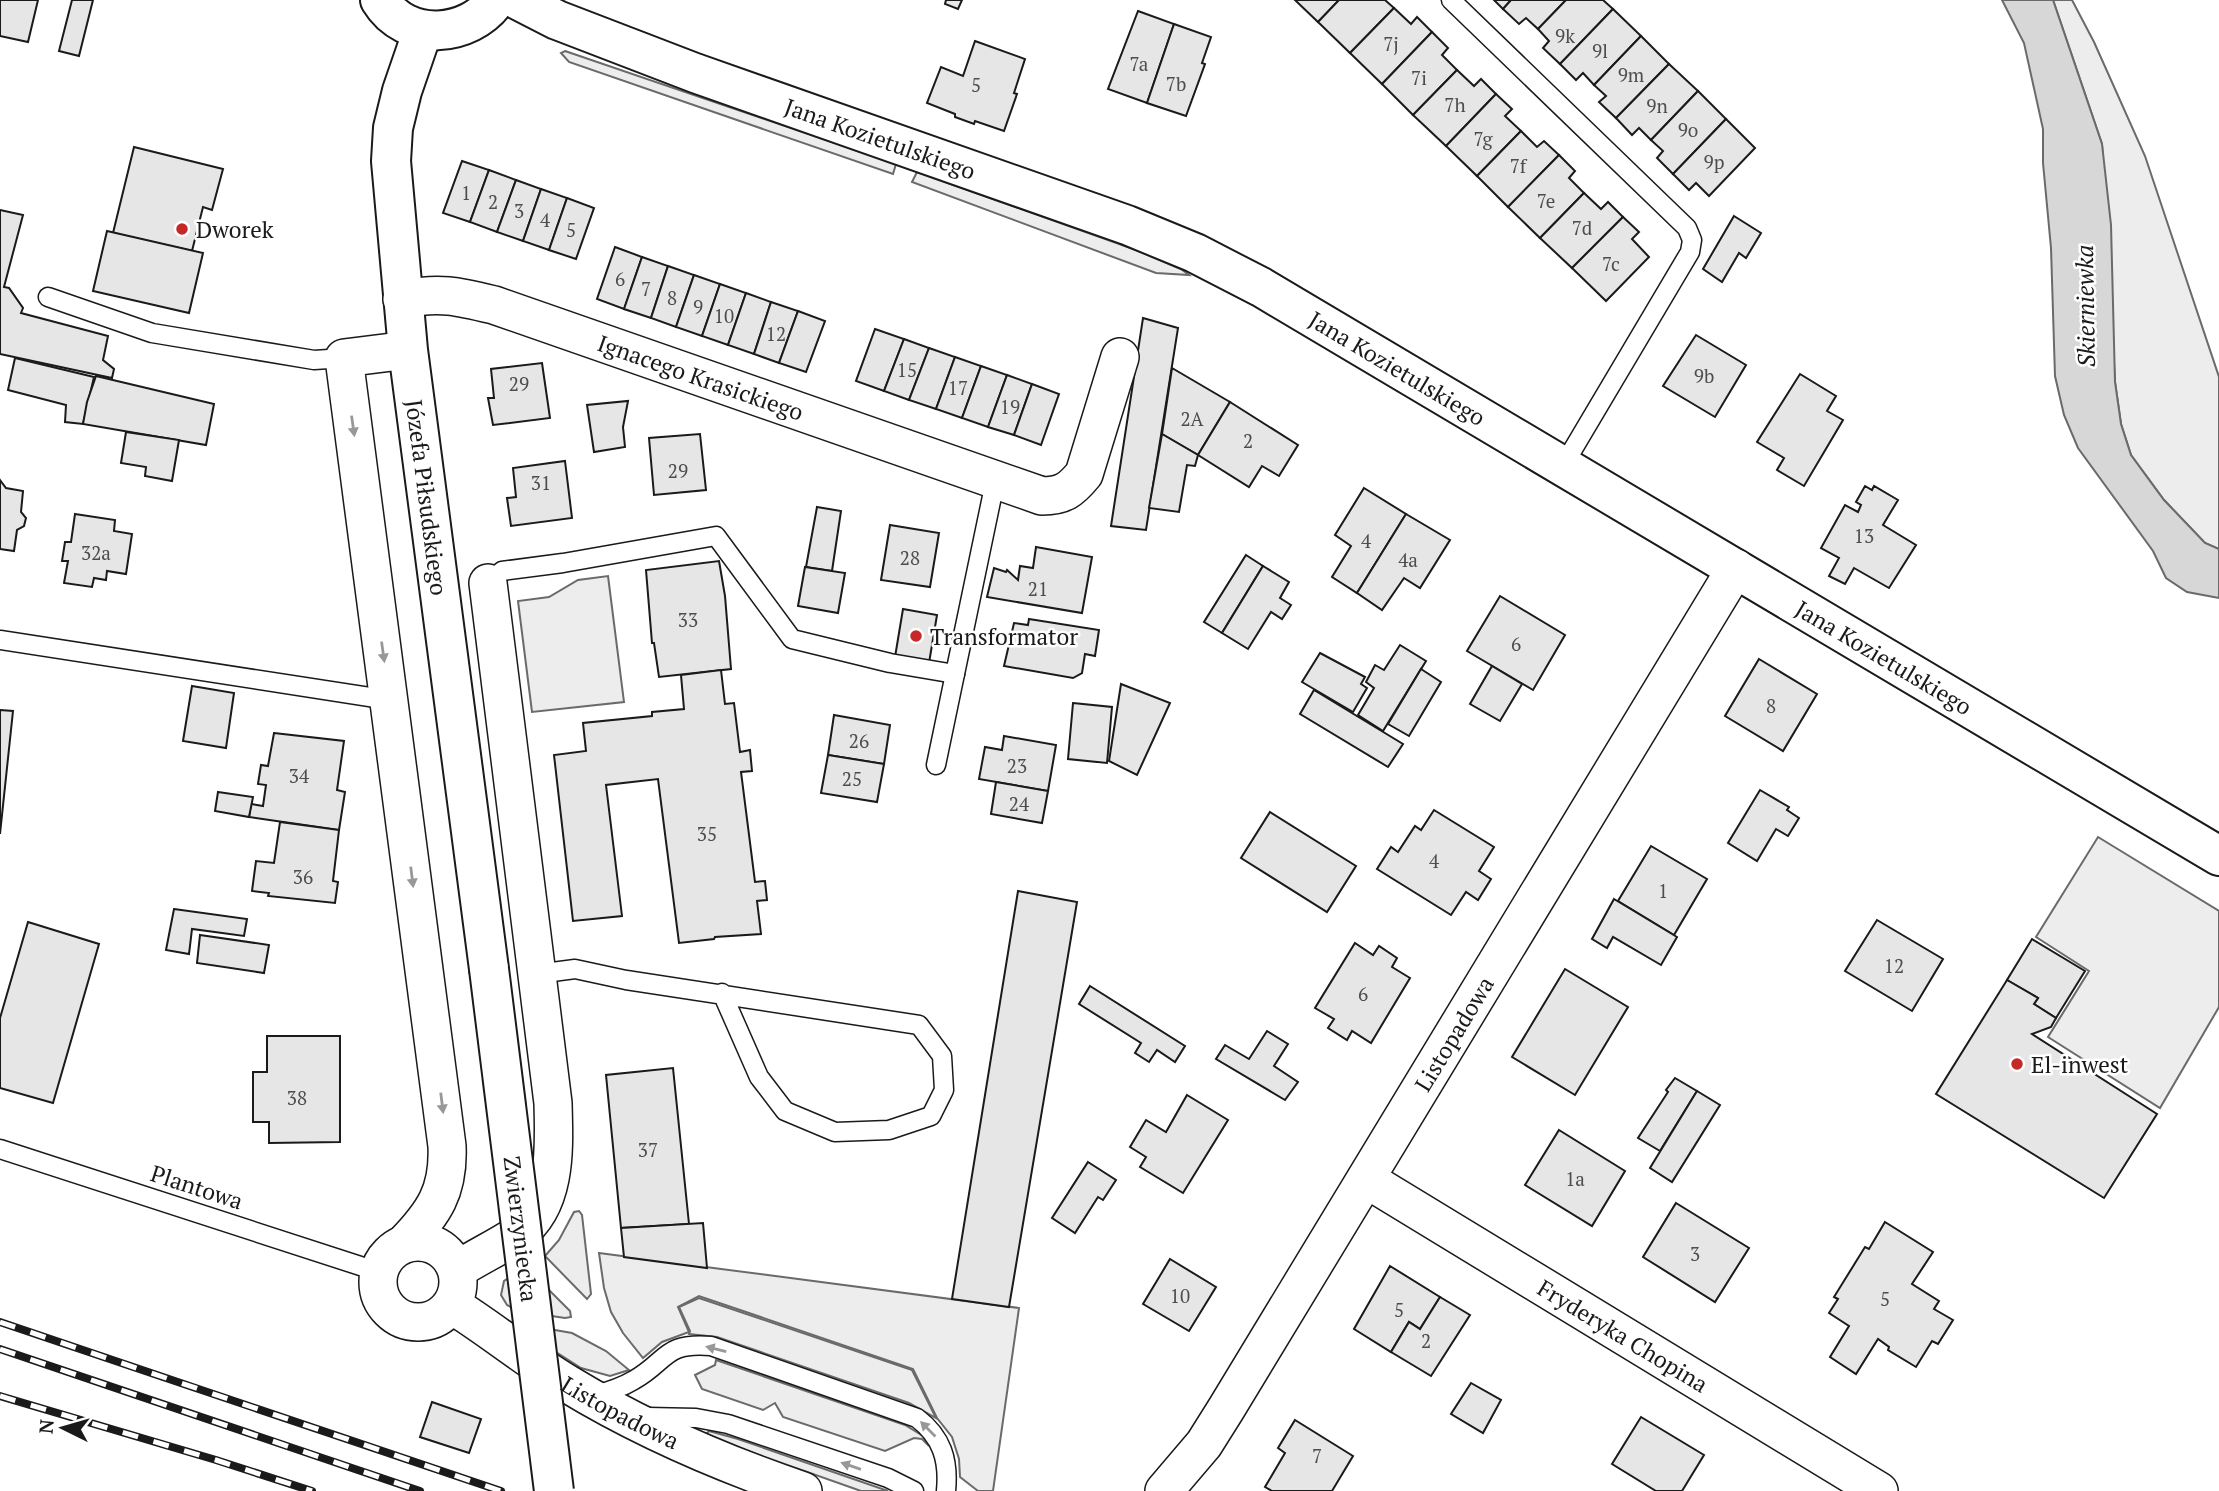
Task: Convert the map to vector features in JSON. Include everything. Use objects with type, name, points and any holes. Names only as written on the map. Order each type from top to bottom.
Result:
[{"type":"street","points":[[380,0],[384,7],[402,22],[423,30],[446,31],[469,24],[488,11],[496,0]]},
{"type":"street","name":"Jana Kozietulskiego","points":[[518,0],[557,20],[695,73],[1127,225],[1195,253],[1261,287],[2219,856]]},
{"type":"street","name":"Józefa Piłsudskiego","points":[[423,30],[393,128],[391,161],[408,350],[489,969]]},
{"type":"street","name":"Ignacego Krasickiego","points":[[402,299],[432,294],[458,296],[494,305],[995,482],[1042,496],[1058,496],[1071,490],[1084,474],[1120,357]]},
{"type":"street","points":[[408,350],[344,358],[448,1161],[444,1188],[438,1203],[427,1220],[384,1260],[379,1272],[378,1283],[384,1305],[392,1313],[413,1323],[435,1320],[455,1287],[526,1227],[536,1215],[547,1189],[553,1153],[553,1103],[488,583]]},
{"type":"street","name":"Listopadowa","points":[[1164,1491],[1197,1453],[1226,1409],[1736,568]]},
{"type":"street","name":"Zwierzyniecka","points":[[489,969],[554,1491]]},
{"type":"street","name":"Fryderyka Chopina","points":[[1367,1179],[1879,1491]]},
{"type":"street","points":[[404,1244],[414,1242],[436,1246],[446,1252],[455,1287]]},
{"type":"street","name":"Listopadowa","points":[[455,1287],[536,1363],[590,1396],[719,1461],[803,1491]]},
{"type":"lane","points":[[1451,0],[1687,228],[1692,240],[1690,252],[1563,466]]},
{"type":"lane","points":[[48,296],[152,333],[314,360],[344,358]]},
{"type":"lane","points":[[936,765],[995,482]]},
{"type":"lane","points":[[488,583],[502,571],[716,536],[792,639],[890,663],[955,674]]},
{"type":"lane","points":[[0,640],[389,700]]},
{"type":"lane","points":[[537,974],[575,969],[626,980],[722,993],[919,1025],[942,1056],[944,1090],[931,1116],[889,1130],[835,1132],[785,1111],[759,1077],[722,993]]},
{"type":"lane","name":"Plantowa","points":[[0,1149],[379,1272]]},
{"type":"lane","points":[[590,1396],[635,1380],[665,1354],[676,1349],[686,1346],[711,1346],[917,1418],[942,1446],[946,1458],[946,1491]]},
{"type":"lane","points":[[628,1417],[712,1419],[888,1478],[914,1491]]},
{"type":"shaded area","points":[[2053,0],[2072,0],[2094,42],[2145,156],[2219,377],[2219,549],[2205,543],[2164,500],[2131,455],[2121,424],[2115,382],[2102,144]]},
{"type":"shaded area","points":[[565,51],[896,164],[893,174],[569,62],[561,53]]},
{"type":"shaded area","points":[[917,172],[1136,250],[1189,275],[1156,273],[912,182]]},
{"type":"shaded area","points":[[608,576],[624,702],[532,712],[518,601],[549,597],[578,580]]},
{"type":"shaded area","points":[[2098,837],[2219,911],[2219,1007],[2160,1108],[2048,1037],[2089,971],[2036,937]]},
{"type":"shaded area","points":[[579,1211],[582,1215],[591,1294],[587,1299],[545,1256],[559,1240],[574,1212]]},
{"type":"shaded area","points":[[599,1253],[1019,1308],[993,1491],[978,1491],[960,1477],[959,1459],[952,1437],[937,1418],[913,1369],[699,1296],[678,1307],[689,1332],[662,1342],[643,1358],[623,1333],[611,1312]]},
{"type":"shaded area","points":[[525,1268],[570,1311],[571,1317],[518,1311],[507,1305],[501,1295],[504,1281]]},
{"type":"shaded area","points":[[699,1298],[912,1370],[936,1418],[909,1403],[717,1337],[689,1334],[679,1307]]},
{"type":"shaded area","points":[[509,1322],[572,1333],[606,1351],[629,1370],[610,1376],[581,1368]]},
{"type":"shaded area","points":[[716,1360],[905,1425],[923,1436],[929,1446],[922,1439],[914,1438],[885,1451],[783,1417],[775,1403],[763,1410],[702,1389],[695,1375],[715,1365]]},
{"type":"shaded area","points":[[709,1431],[888,1491],[861,1491],[731,1445],[706,1434]]},
{"type":"water","name":"Skierniewka","points":[[2002,0],[2053,0],[2102,144],[2111,225],[2115,382],[2121,424],[2131,455],[2164,500],[2205,543],[2219,549],[2219,598],[2187,592],[2166,578],[2153,551],[2078,448],[2064,415],[2055,376],[2051,248],[2043,163],[2043,129],[2024,43]]},
{"type":"building","points":[[0,0],[38,0],[28,42],[0,36]]},
{"type":"building","points":[[72,0],[93,0],[79,56],[59,51]]},
{"type":"building","points":[[946,0],[962,0],[958,9],[945,4]]},
{"type":"building","points":[[1295,0],[1339,0],[1318,22]]},
{"type":"building","points":[[1339,0],[1385,0],[1394,8],[1350,53],[1318,22]]},
{"type":"building","points":[[1494,0],[1511,0],[1503,9]]},
{"type":"building","points":[[1511,0],[1566,0],[1538,29],[1526,18],[1519,24],[1503,9]]},
{"type":"building","points":[[1566,0],[1603,0],[1613,9],[1560,64],[1543,48],[1549,41],[1538,29]]},
{"type":"building","points":[[1394,8],[1411,24],[1417,17],[1432,32],[1382,84],[1350,53]]},
{"type":"building","points":[[1613,9],[1641,36],[1594,85],[1583,73],[1576,80],[1560,64]]},
{"type":"building","points":[[1138,11],[1174,24],[1147,103],[1108,89]]},
{"type":"building","points":[[1174,24],[1211,37],[1202,63],[1205,64],[1186,116],[1147,103]]},
{"type":"building","points":[[1432,32],[1448,48],[1442,55],[1457,70],[1413,115],[1382,84]]},
{"type":"building","points":[[1641,36],[1669,64],[1616,118],[1599,102],[1606,96],[1594,85]]},
{"type":"building","points":[[975,41],[1025,59],[1014,93],[1017,94],[1004,131],[975,121],[974,124],[927,103],[941,67],[963,76]]},
{"type":"building","points":[[1669,64],[1698,91],[1651,140],[1639,128],[1632,135],[1616,118]]},
{"type":"building","points":[[1457,70],[1474,86],[1481,79],[1496,94],[1446,146],[1413,115]]},
{"type":"building","points":[[1698,91],[1726,119],[1673,174],[1657,158],[1663,151],[1651,140]]},
{"type":"building","points":[[1496,94],[1512,109],[1505,116],[1521,131],[1477,176],[1446,146]]},
{"type":"building","points":[[1726,119],[1755,148],[1709,196],[1696,183],[1689,190],[1673,174]]},
{"type":"building","points":[[1521,131],[1537,147],[1544,141],[1559,155],[1508,207],[1477,176]]},
{"type":"building","points":[[134,147],[223,169],[212,210],[203,207],[192,251],[113,233]]},
{"type":"building","points":[[1559,155],[1575,171],[1569,178],[1584,193],[1540,238],[1508,207]]},
{"type":"building","points":[[462,161],[489,170],[470,222],[443,213]]},
{"type":"building","points":[[489,170],[516,180],[497,232],[470,222]]},
{"type":"building","points":[[516,180],[541,189],[523,241],[497,232]]},
{"type":"building","points":[[541,189],[567,198],[549,250],[523,241]]},
{"type":"building","points":[[1584,193],[1601,209],[1608,202],[1623,217],[1572,268],[1540,238]]},
{"type":"building","points":[[567,198],[594,208],[576,259],[549,250]]},
{"type":"building","points":[[0,210],[23,215],[4,287],[9,288],[23,308],[21,313],[108,336],[103,360],[114,369],[112,378],[0,354]]},
{"type":"building","points":[[1734,216],[1761,233],[1746,258],[1739,253],[1722,282],[1703,269]]},
{"type":"building","points":[[1623,217],[1639,232],[1632,239],[1649,257],[1606,301],[1572,268]]},
{"type":"building","points":[[107,231],[203,253],[189,313],[93,291]]},
{"type":"building","points":[[615,247],[642,257],[624,309],[597,299]]},
{"type":"building","points":[[642,257],[668,266],[651,318],[624,309]]},
{"type":"building","points":[[668,266],[694,275],[676,327],[651,318]]},
{"type":"building","points":[[694,275],[720,284],[702,336],[676,327]]},
{"type":"building","points":[[720,284],[746,293],[728,345],[702,336]]},
{"type":"building","points":[[746,293],[771,302],[754,354],[728,345]]},
{"type":"building","points":[[771,302],[798,311],[779,363],[754,354]]},
{"type":"building","points":[[798,311],[825,321],[806,372],[779,363]]},
{"type":"building","points":[[1143,318],[1178,328],[1146,530],[1111,526]]},
{"type":"building","points":[[875,329],[904,339],[884,391],[856,381]]},
{"type":"building","points":[[1696,335],[1746,365],[1715,417],[1663,386]]},
{"type":"building","points":[[904,339],[929,348],[909,400],[884,391]]},
{"type":"building","points":[[929,348],[955,357],[936,409],[909,400]]},
{"type":"building","points":[[955,357],[981,366],[962,418],[936,409]]},
{"type":"building","points":[[15,358],[94,377],[83,424],[65,422],[66,405],[8,390]]},
{"type":"building","points":[[542,363],[550,418],[493,425],[488,398],[494,398],[491,369]]},
{"type":"building","points":[[981,366],[1007,375],[988,427],[962,418]]},
{"type":"building","points":[[1172,368],[1230,402],[1198,455],[1162,434]]},
{"type":"building","points":[[1800,374],[1836,396],[1827,411],[1843,420],[1804,486],[1777,470],[1784,458],[1757,442]]},
{"type":"building","points":[[1007,375],[1032,384],[1014,435],[988,427]]},
{"type":"building","points":[[96,376],[214,404],[206,445],[83,424]]},
{"type":"building","points":[[1032,384],[1059,394],[1041,445],[1014,435]]},
{"type":"building","points":[[628,401],[623,427],[625,447],[594,452],[587,405]]},
{"type":"building","points":[[1230,402],[1298,445],[1279,476],[1262,466],[1249,487],[1198,455]]},
{"type":"building","points":[[126,432],[179,440],[172,481],[145,476],[146,467],[121,463]]},
{"type":"building","points":[[700,434],[706,490],[654,495],[649,438]]},
{"type":"building","points":[[1162,434],[1198,455],[1195,466],[1187,465],[1179,512],[1149,508]]},
{"type":"building","points":[[565,461],[572,518],[511,526],[507,498],[516,497],[513,468]]},
{"type":"building","points":[[0,480],[6,488],[23,491],[21,512],[26,518],[24,526],[17,530],[14,551],[0,549]]},
{"type":"building","points":[[1865,486],[1872,490],[1874,486],[1898,500],[1883,525],[1916,545],[1889,588],[1854,568],[1845,584],[1829,576],[1839,558],[1821,548],[1845,505],[1858,512],[1861,505],[1856,502]]},
{"type":"building","points":[[1364,488],[1406,514],[1357,593],[1332,577],[1351,546],[1335,535]]},
{"type":"building","points":[[817,507],[841,511],[832,571],[806,567]]},
{"type":"building","points":[[75,514],[115,520],[114,531],[132,534],[126,574],[107,571],[106,580],[94,578],[92,587],[64,583],[68,561],[62,561],[65,542],[71,542]]},
{"type":"building","points":[[1406,514],[1450,540],[1420,588],[1404,578],[1382,610],[1357,593]]},
{"type":"building","points":[[890,525],[939,533],[930,587],[881,580]]},
{"type":"building","points":[[1036,547],[1092,557],[1082,613],[987,597],[994,568],[1006,572],[1007,570],[1018,580],[1020,566],[1033,568]]},
{"type":"building","points":[[1246,555],[1263,566],[1222,633],[1204,622]]},
{"type":"building","points":[[719,561],[731,669],[659,677],[652,643],[646,570]]},
{"type":"building","points":[[1263,566],[1289,582],[1280,598],[1291,605],[1282,619],[1271,612],[1248,649],[1222,633]]},
{"type":"building","points":[[805,567],[845,573],[838,613],[798,606]]},
{"type":"building","points":[[1500,596],[1565,635],[1533,690],[1467,651]]},
{"type":"building","name":"Transformator","points":[[903,609],[937,615],[929,663],[895,657]]},
{"type":"building","points":[[1029,619],[1099,630],[1095,656],[1085,654],[1082,673],[1073,678],[1004,666],[1014,623],[1028,625]]},
{"type":"building","points":[[1400,645],[1426,661],[1383,731],[1358,715],[1374,688],[1366,682],[1375,665],[1384,670]]},
{"type":"building","points":[[1320,653],[1365,677],[1361,684],[1367,688],[1353,712],[1302,682]]},
{"type":"building","points":[[1759,659],[1817,694],[1783,751],[1725,716]]},
{"type":"building","points":[[1492,666],[1522,684],[1500,721],[1470,704]]},
{"type":"building","points":[[1421,669],[1441,682],[1409,736],[1388,724]]},
{"type":"building","points":[[721,670],[725,704],[734,703],[740,752],[750,750],[752,771],[741,772],[755,882],[765,881],[767,900],[757,901],[761,934],[679,943],[658,779],[606,785],[622,916],[573,921],[554,755],[586,751],[583,723],[652,716],[652,712],[684,709],[681,675]]},
{"type":"building","points":[[1121,684],[1170,703],[1137,775],[1109,761]]},
{"type":"building","points":[[192,686],[234,693],[226,748],[183,741]]},
{"type":"building","points":[[1314,690],[1403,744],[1388,767],[1300,714]]},
{"type":"building","points":[[1073,703],[1112,707],[1107,763],[1068,759]]},
{"type":"building","points":[[0,710],[13,711],[0,834]]},
{"type":"building","points":[[834,715],[890,725],[884,764],[828,755]]},
{"type":"building","points":[[274,733],[344,741],[337,790],[345,792],[339,830],[249,817],[251,804],[263,806],[266,785],[258,784],[261,765],[268,766]]},
{"type":"building","points":[[1004,736],[1056,745],[1048,791],[979,779],[985,747],[1002,750]]},
{"type":"building","points":[[828,755],[884,764],[877,802],[821,793]]},
{"type":"building","points":[[996,782],[1048,791],[1042,823],[991,814]]},
{"type":"building","points":[[1760,790],[1789,807],[1787,810],[1799,818],[1788,836],[1776,829],[1757,861],[1728,843]]},
{"type":"building","points":[[218,792],[253,797],[249,817],[215,811]]},
{"type":"building","points":[[1434,810],[1494,847],[1479,871],[1491,879],[1478,900],[1466,892],[1451,915],[1377,869],[1391,847],[1398,852],[1415,826],[1421,830]]},
{"type":"building","points":[[1270,812],[1356,866],[1327,912],[1241,858]]},
{"type":"building","points":[[280,822],[339,830],[333,881],[338,882],[335,903],[268,896],[269,893],[252,891],[256,861],[274,863]]},
{"type":"building","points":[[1651,846],[1707,879],[1674,935],[1618,901]]},
{"type":"building","points":[[1018,891],[1077,902],[1009,1307],[952,1299]]},
{"type":"building","points":[[1614,899],[1677,937],[1661,965],[1613,937],[1607,948],[1592,939]]},
{"type":"building","points":[[174,909],[247,919],[244,936],[192,929],[189,954],[166,950]]},
{"type":"building","points":[[1877,920],[1943,959],[1912,1011],[1845,971]]},
{"type":"building","points":[[28,922],[99,944],[53,1103],[0,1088],[0,1018]]},
{"type":"building","points":[[200,935],[269,945],[264,973],[197,963]]},
{"type":"building","points":[[2032,939],[2085,971],[2056,1018],[2034,1004],[2038,998],[2007,980]]},
{"type":"building","points":[[1355,943],[1373,955],[1379,946],[1397,958],[1392,967],[1410,978],[1371,1043],[1352,1031],[1347,1040],[1328,1028],[1334,1019],[1315,1008]]},
{"type":"building","points":[[1565,969],[1628,1007],[1575,1095],[1512,1057]]},
{"type":"building","name":"El-inwest","points":[[2007,980],[2038,998],[2034,1004],[2056,1018],[2051,1027],[2032,1034],[2157,1114],[2104,1198],[1936,1094]]},
{"type":"building","points":[[1090,986],[1185,1046],[1175,1062],[1157,1050],[1149,1062],[1135,1053],[1141,1043],[1079,1004]]},
{"type":"building","points":[[1267,1031],[1288,1044],[1274,1066],[1298,1082],[1285,1100],[1216,1059],[1225,1045],[1249,1059]]},
{"type":"building","points":[[267,1036],[340,1036],[340,1142],[269,1143],[269,1122],[253,1122],[253,1072],[267,1072]]},
{"type":"building","points":[[673,1068],[689,1224],[621,1228],[606,1075]]},
{"type":"building","points":[[1675,1078],[1697,1091],[1660,1151],[1638,1138]]},
{"type":"building","points":[[1697,1091],[1720,1105],[1672,1182],[1650,1168]]},
{"type":"building","points":[[1187,1095],[1228,1120],[1183,1193],[1140,1167],[1146,1157],[1130,1147],[1146,1120],[1166,1132]]},
{"type":"building","points":[[1559,1130],[1625,1171],[1592,1226],[1525,1185]]},
{"type":"building","points":[[1088,1162],[1116,1180],[1103,1200],[1098,1197],[1075,1233],[1052,1218]]},
{"type":"building","points":[[1676,1203],[1749,1248],[1715,1302],[1643,1257]]},
{"type":"building","points":[[1885,1222],[1933,1252],[1912,1284],[1939,1301],[1934,1309],[1953,1320],[1938,1344],[1932,1341],[1916,1367],[1888,1350],[1889,1347],[1878,1339],[1856,1374],[1830,1357],[1849,1326],[1829,1313],[1838,1299],[1834,1297],[1865,1247],[1869,1249]]},
{"type":"building","points":[[703,1223],[707,1268],[624,1257],[621,1228]]},
{"type":"building","points":[[1170,1259],[1216,1287],[1189,1331],[1143,1304]]},
{"type":"building","points":[[1390,1266],[1440,1297],[1420,1329],[1409,1322],[1391,1352],[1354,1329]]},
{"type":"building","points":[[1440,1297],[1470,1315],[1431,1376],[1391,1352],[1409,1322],[1420,1329]]},
{"type":"building","points":[[1471,1383],[1501,1400],[1483,1433],[1451,1414]]},
{"type":"building","points":[[432,1402],[481,1419],[469,1453],[420,1437]]},
{"type":"building","points":[[1641,1417],[1704,1455],[1682,1491],[1656,1491],[1612,1464]]},
{"type":"building","points":[[1295,1420],[1353,1456],[1332,1491],[1272,1491],[1265,1487],[1285,1453],[1278,1448]]},
{"type":"railway","points":[[0,1322],[501,1491]]},
{"type":"railway","points":[[0,1349],[420,1491]]},
{"type":"railway","points":[[0,1396],[312,1491]]},
{"type":"place","name":"Dworek","points":[[182,229]]},
{"type":"place","name":"Transformator","points":[[916,636]]},
{"type":"place","name":"El-inwest","points":[[2017,1064]]}]
